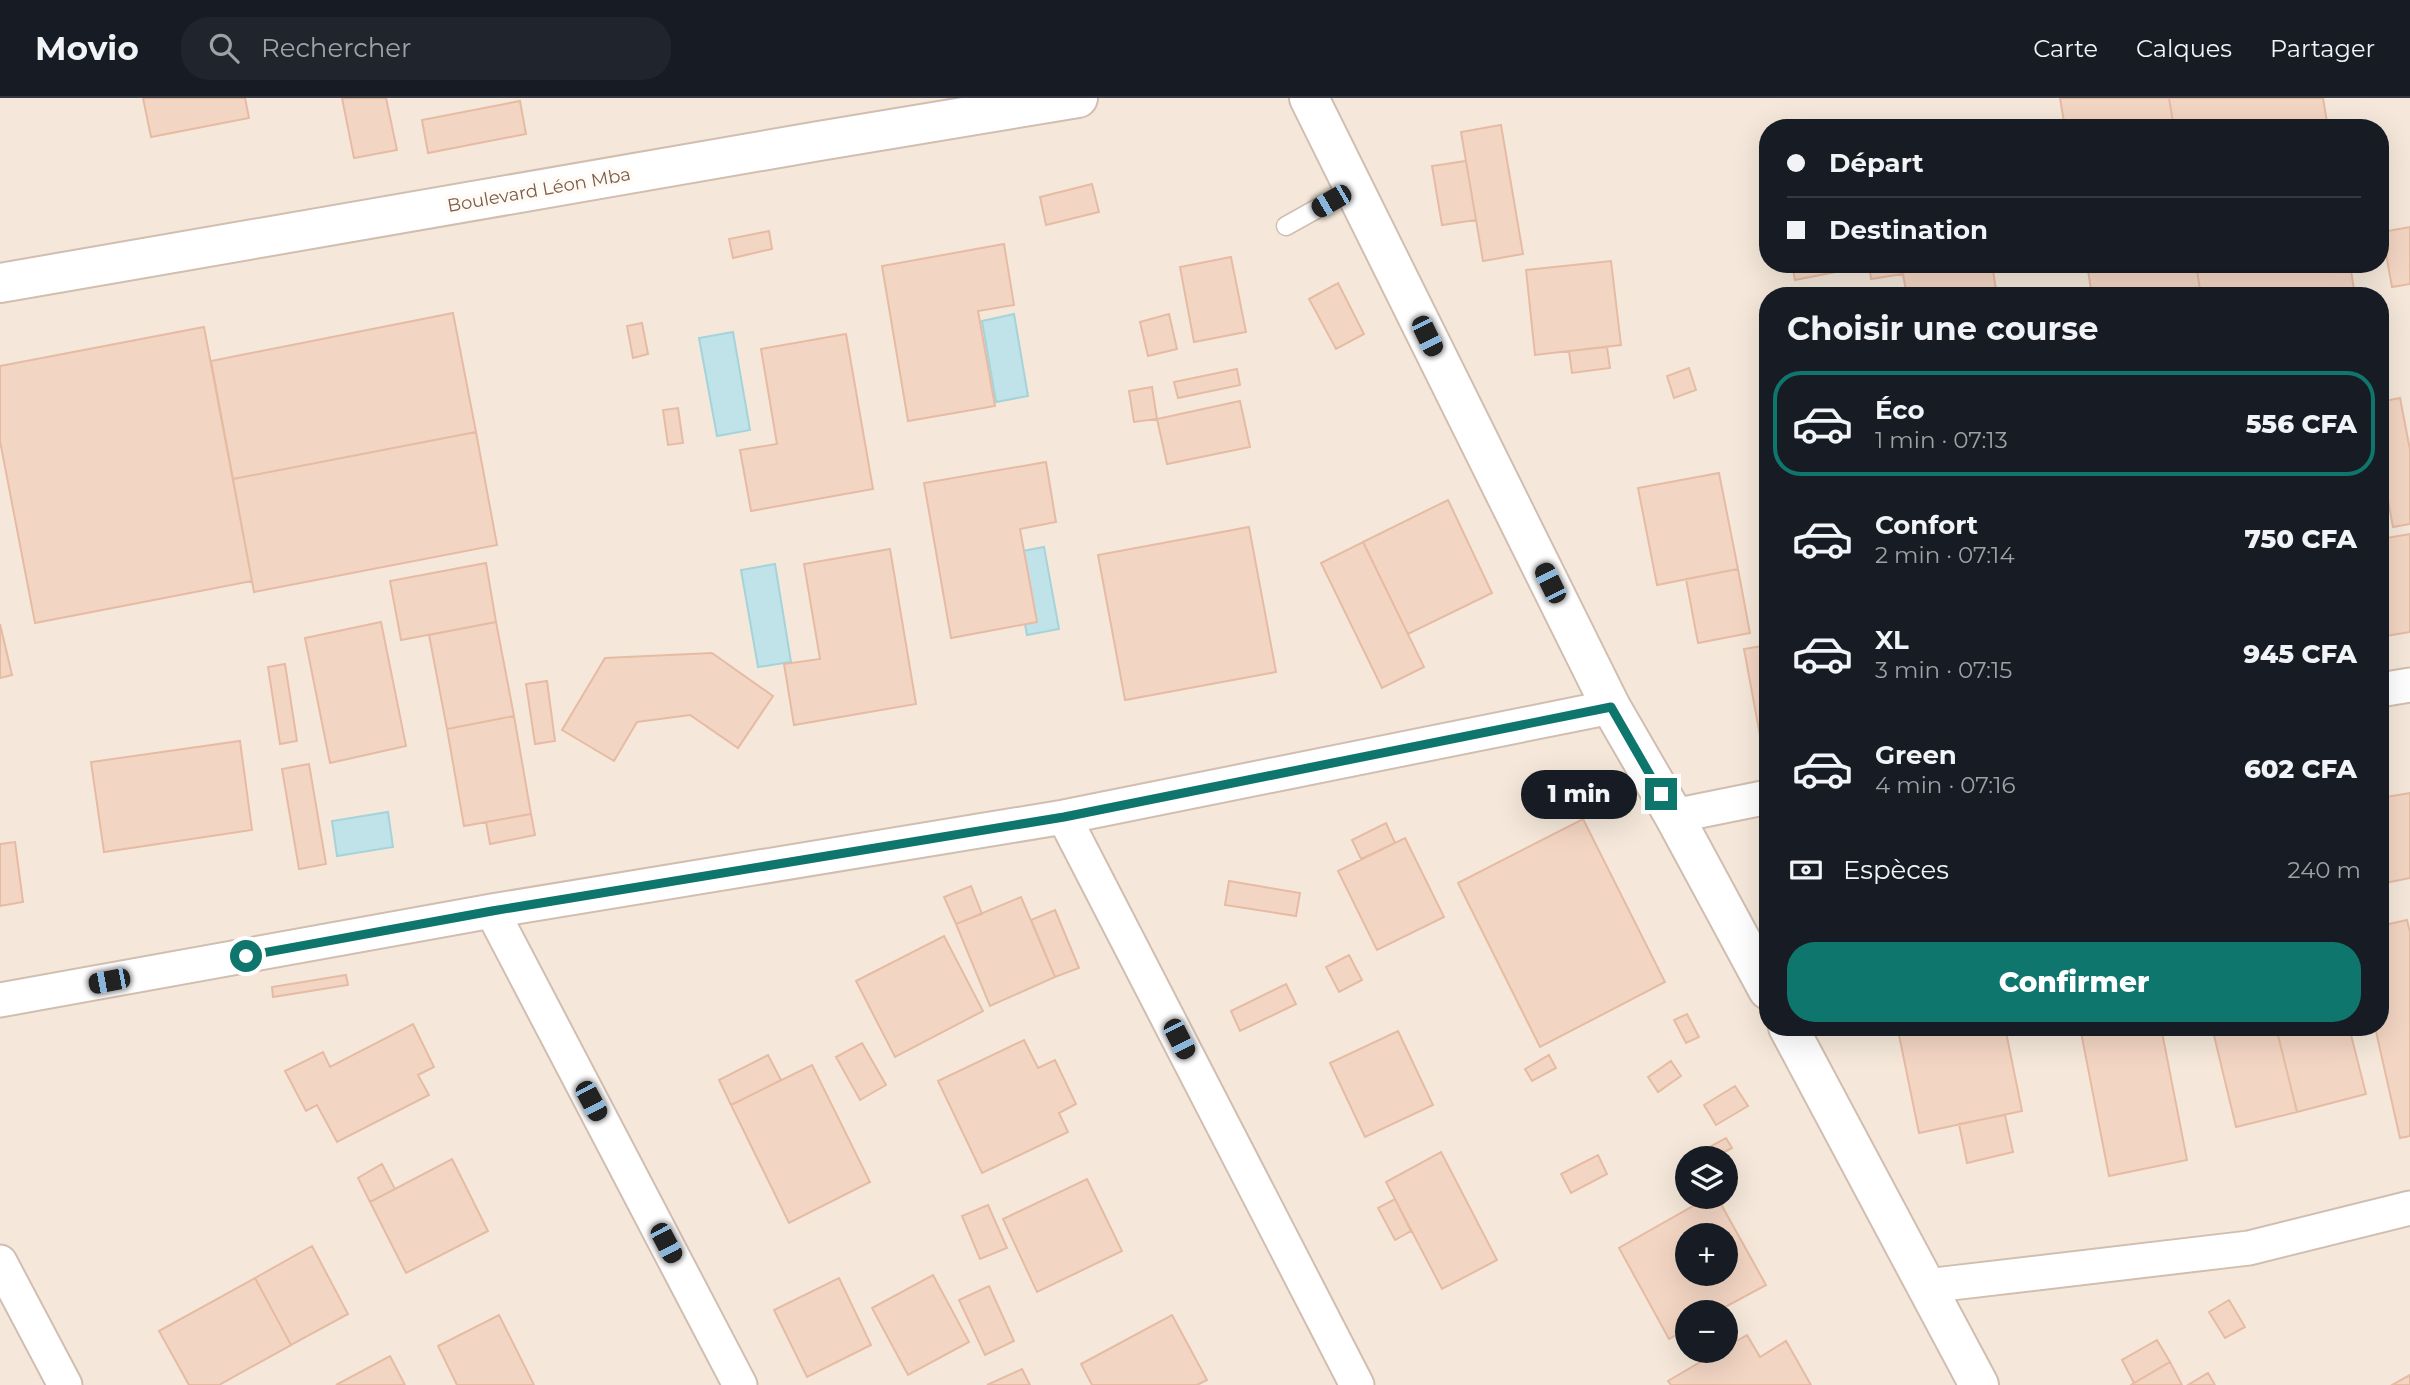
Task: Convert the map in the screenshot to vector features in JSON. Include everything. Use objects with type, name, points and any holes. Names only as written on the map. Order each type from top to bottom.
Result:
[{"type":"street","name":"Boulevard Léon Mba","points":[[0,284],[1078,98]]},
{"type":"street","points":[[1309,98],[1611,707],[1674,816],[1759,973]]},
{"type":"street","points":[[2389,688],[2410,685]]},
{"type":"street","points":[[0,1000],[492,911],[1064,817],[1611,707]]},
{"type":"street","points":[[1674,816],[1759,799]]},
{"type":"street","points":[[1064,817],[1357,1385]]},
{"type":"street","points":[[492,911],[740,1385]]},
{"type":"street","points":[[1793,1036],[1979,1385]]},
{"type":"street","points":[[1926,1286],[2249,1248],[2410,1208]]},
{"type":"street","points":[[0,1262],[65,1385]]},
{"type":"lane","points":[[1286,226],[1354,188]]},
{"type":"shaded area","points":[[0,98],[2410,98],[2410,1385],[0,1385]]},
{"type":"water","points":[[1014,314],[1028,396],[996,402],[982,321]]},
{"type":"water","points":[[733,332],[750,430],[717,436],[699,338]]},
{"type":"water","points":[[1044,547],[1059,629],[1027,635],[1012,553]]},
{"type":"water","points":[[775,564],[791,662],[758,667],[741,570]]},
{"type":"water","points":[[388,812],[393,847],[337,856],[332,821]]},
{"type":"building","points":[[143,98],[245,98],[249,118],[151,137]]},
{"type":"building","points":[[342,98],[386,98],[397,150],[354,158]]},
{"type":"building","points":[[2060,98],[2169,98],[2172,119],[2064,119]]},
{"type":"building","points":[[2169,98],[2323,98],[2326,119],[2172,119]]},
{"type":"building","points":[[520,101],[526,134],[428,153],[422,120]]},
{"type":"building","points":[[1501,125],[1523,254],[1483,261],[1461,132]]},
{"type":"building","points":[[1466,161],[1476,220],[1442,225],[1432,166]]},
{"type":"building","points":[[1092,184],[1099,212],[1046,225],[1040,197]]},
{"type":"building","points":[[2410,227],[2410,284],[2392,287],[2389,270],[2389,231]]},
{"type":"building","points":[[769,231],[772,249],[733,258],[729,239]]},
{"type":"building","points":[[1004,244],[1014,305],[978,311],[995,406],[908,421],[882,266]]},
{"type":"building","points":[[1231,257],[1246,332],[1194,342],[1180,267]]},
{"type":"building","points":[[1611,261],[1621,345],[1535,355],[1526,270]]},
{"type":"building","points":[[1794,273],[1831,273],[1795,280]]},
{"type":"building","points":[[1870,273],[1903,274],[1871,279]]},
{"type":"building","points":[[1903,273],[1993,273],[1996,287],[1905,287]]},
{"type":"building","points":[[2088,273],[2197,273],[2200,287],[2091,287]]},
{"type":"building","points":[[2197,273],[2351,273],[2354,287],[2200,287]]},
{"type":"building","points":[[1338,283],[1364,334],[1336,349],[1309,299]]},
{"type":"building","points":[[453,313],[476,432],[233,479],[211,361]]},
{"type":"building","points":[[1169,314],[1177,349],[1148,356],[1140,322]]},
{"type":"building","points":[[642,323],[648,354],[633,358],[627,326]]},
{"type":"building","points":[[204,327],[252,581],[35,623],[0,441],[0,366]]},
{"type":"building","points":[[846,334],[873,489],[751,511],[740,450],[777,444],[761,349]]},
{"type":"building","points":[[1607,347],[1610,368],[1572,373],[1569,351]]},
{"type":"building","points":[[1689,368],[1696,390],[1674,398],[1667,376]]},
{"type":"building","points":[[1237,369],[1240,385],[1178,398],[1174,382]]},
{"type":"building","points":[[1152,387],[1157,419],[1134,422],[1129,391]]},
{"type":"building","points":[[2400,398],[2410,450],[2410,524],[2393,527],[2389,506],[2389,400]]},
{"type":"building","points":[[1240,401],[1250,447],[1167,464],[1157,419]]},
{"type":"building","points":[[678,408],[683,443],[668,445],[663,410]]},
{"type":"building","points":[[476,432],[497,545],[254,592],[233,479]]},
{"type":"building","points":[[1046,462],[1056,522],[1020,529],[1037,622],[951,638],[924,483]]},
{"type":"building","points":[[1719,473],[1738,569],[1657,585],[1638,488]]},
{"type":"building","points":[[1448,500],[1492,593],[1408,634],[1363,542]]},
{"type":"building","points":[[1249,527],[1276,672],[1125,700],[1098,555]]},
{"type":"building","points":[[2410,534],[2410,632],[2389,636],[2389,538]]},
{"type":"building","points":[[1363,542],[1424,667],[1382,688],[1321,563]]},
{"type":"building","points":[[890,549],[916,704],[794,725],[784,664],[820,659],[804,564]]},
{"type":"building","points":[[486,563],[496,622],[401,640],[390,581]]},
{"type":"building","points":[[1738,569],[1750,633],[1698,643],[1686,579]]},
{"type":"building","points":[[381,622],[406,746],[330,763],[305,638]]},
{"type":"building","points":[[496,622],[514,716],[447,729],[429,635]]},
{"type":"building","points":[[0,624],[12,675],[0,678]]},
{"type":"building","points":[[1759,646],[1759,730],[1744,649]]},
{"type":"building","points":[[712,653],[773,696],[738,748],[690,715],[637,722],[614,761],[562,730],[605,658]]},
{"type":"building","points":[[285,664],[297,741],[280,744],[268,667]]},
{"type":"building","points":[[547,681],[555,741],[535,744],[526,684]]},
{"type":"building","points":[[514,716],[531,814],[464,826],[447,729]]},
{"type":"building","points":[[240,741],[252,830],[104,852],[91,762]]},
{"type":"building","points":[[309,764],[326,864],[299,869],[282,769]]},
{"type":"building","points":[[2410,793],[2410,878],[2389,882],[2389,796]]},
{"type":"building","points":[[531,814],[535,835],[490,844],[486,822]]},
{"type":"building","points":[[1583,819],[1665,982],[1540,1047],[1458,883]]},
{"type":"building","points":[[1386,823],[1395,843],[1361,859],[1352,840]]},
{"type":"building","points":[[1405,838],[1444,917],[1377,950],[1338,871]]},
{"type":"building","points":[[15,842],[23,902],[0,906],[0,844]]},
{"type":"building","points":[[1229,881],[1300,893],[1296,916],[1225,905]]},
{"type":"building","points":[[971,886],[982,914],[956,924],[944,897]]},
{"type":"building","points":[[1021,897],[1055,977],[990,1006],[956,924]]},
{"type":"building","points":[[1055,910],[1079,968],[1055,977],[1031,920]]},
{"type":"building","points":[[2407,920],[2410,932],[2410,1136],[2400,1138],[2377,1036],[2389,1036],[2389,924]]},
{"type":"building","points":[[944,936],[983,1011],[895,1057],[856,981]]},
{"type":"building","points":[[1349,955],[1362,980],[1339,992],[1326,967]]},
{"type":"building","points":[[346,975],[348,985],[273,997],[272,987]]},
{"type":"building","points":[[1286,984],[1296,1004],[1240,1031],[1231,1011]]},
{"type":"building","points":[[1687,1014],[1699,1037],[1686,1043],[1674,1020]]},
{"type":"building","points":[[413,1024],[434,1067],[418,1075],[429,1095],[337,1142],[317,1105],[306,1111],[285,1071],[323,1052],[330,1067]]},
{"type":"building","points":[[1398,1031],[1433,1105],[1365,1137],[1330,1063]]},
{"type":"building","points":[[1899,1036],[2007,1036],[2022,1111],[1919,1133]]},
{"type":"building","points":[[2082,1036],[2163,1036],[2187,1160],[2109,1176]]},
{"type":"building","points":[[2214,1036],[2278,1036],[2297,1112],[2236,1127]]},
{"type":"building","points":[[2278,1036],[2351,1036],[2366,1094],[2297,1112]]},
{"type":"building","points":[[1024,1040],[1038,1068],[1055,1060],[1076,1104],[1059,1113],[1068,1132],[982,1173],[938,1081]]},
{"type":"building","points":[[862,1043],[886,1085],[860,1100],[836,1057]]},
{"type":"building","points":[[768,1055],[781,1080],[731,1105],[719,1080]]},
{"type":"building","points":[[1549,1055],[1556,1068],[1532,1081],[1525,1069]]},
{"type":"building","points":[[1671,1061],[1681,1076],[1658,1092],[1648,1077]]},
{"type":"building","points":[[812,1065],[870,1182],[789,1223],[731,1105]]},
{"type":"building","points":[[1735,1086],[1748,1106],[1716,1125],[1704,1105]]},
{"type":"building","points":[[2005,1115],[2013,1152],[1967,1163],[1959,1124]]},
{"type":"building","points":[[1726,1138],[1731,1146],[1712,1146]]},
{"type":"building","points":[[1441,1152],[1497,1260],[1442,1289],[1386,1182]]},
{"type":"building","points":[[1598,1155],[1607,1174],[1571,1193],[1561,1174]]},
{"type":"building","points":[[452,1159],[488,1231],[406,1273],[370,1202]]},
{"type":"building","points":[[382,1164],[395,1189],[370,1202],[358,1178]]},
{"type":"building","points":[[1087,1179],[1122,1251],[1037,1292],[1003,1219]]},
{"type":"building","points":[[1395,1199],[1411,1231],[1395,1240],[1378,1208]]},
{"type":"building","points":[[988,1205],[1007,1248],[980,1259],[962,1216]]},
{"type":"building","points":[[1688,1209],[1724,1209],[1731,1223],[1675,1223],[1675,1286],[1738,1286],[1738,1235],[1766,1285],[1738,1300],[1675,1300],[1675,1336],[1669,1339],[1619,1248]]},
{"type":"building","points":[[312,1246],[348,1314],[291,1345],[255,1278]]},
{"type":"building","points":[[933,1275],[969,1342],[908,1375],[872,1308]]},
{"type":"building","points":[[255,1278],[291,1345],[219,1385],[189,1385],[159,1331]]},
{"type":"building","points":[[839,1278],[871,1345],[807,1377],[774,1310]]},
{"type":"building","points":[[989,1286],[1014,1341],[985,1355],[959,1300]]},
{"type":"building","points":[[2229,1300],[2245,1327],[2225,1338],[2209,1312]]},
{"type":"building","points":[[499,1315],[534,1385],[457,1385],[438,1346]]},
{"type":"building","points":[[1172,1315],[1207,1380],[1197,1385],[1092,1385],[1081,1364]]},
{"type":"building","points":[[1747,1335],[1760,1357],[1786,1341],[1811,1385],[1671,1385],[1668,1381],[1699,1363],[1738,1363],[1738,1340]]},
{"type":"building","points":[[2157,1340],[2170,1362],[2134,1383],[2122,1360]]},
{"type":"building","points":[[390,1356],[405,1385],[336,1385]]},
{"type":"building","points":[[2170,1362],[2182,1385],[2131,1385],[2134,1383]]},
{"type":"building","points":[[1022,1369],[1030,1385],[987,1385]]},
{"type":"building","points":[[2208,1373],[2215,1385],[2188,1385]]},
{"type":"building","points":[[2410,1375],[2410,1385],[2392,1385]]},
{"type":"route","points":[[246,956],[492,911],[1064,817],[1611,707],[1661,794]]}]
